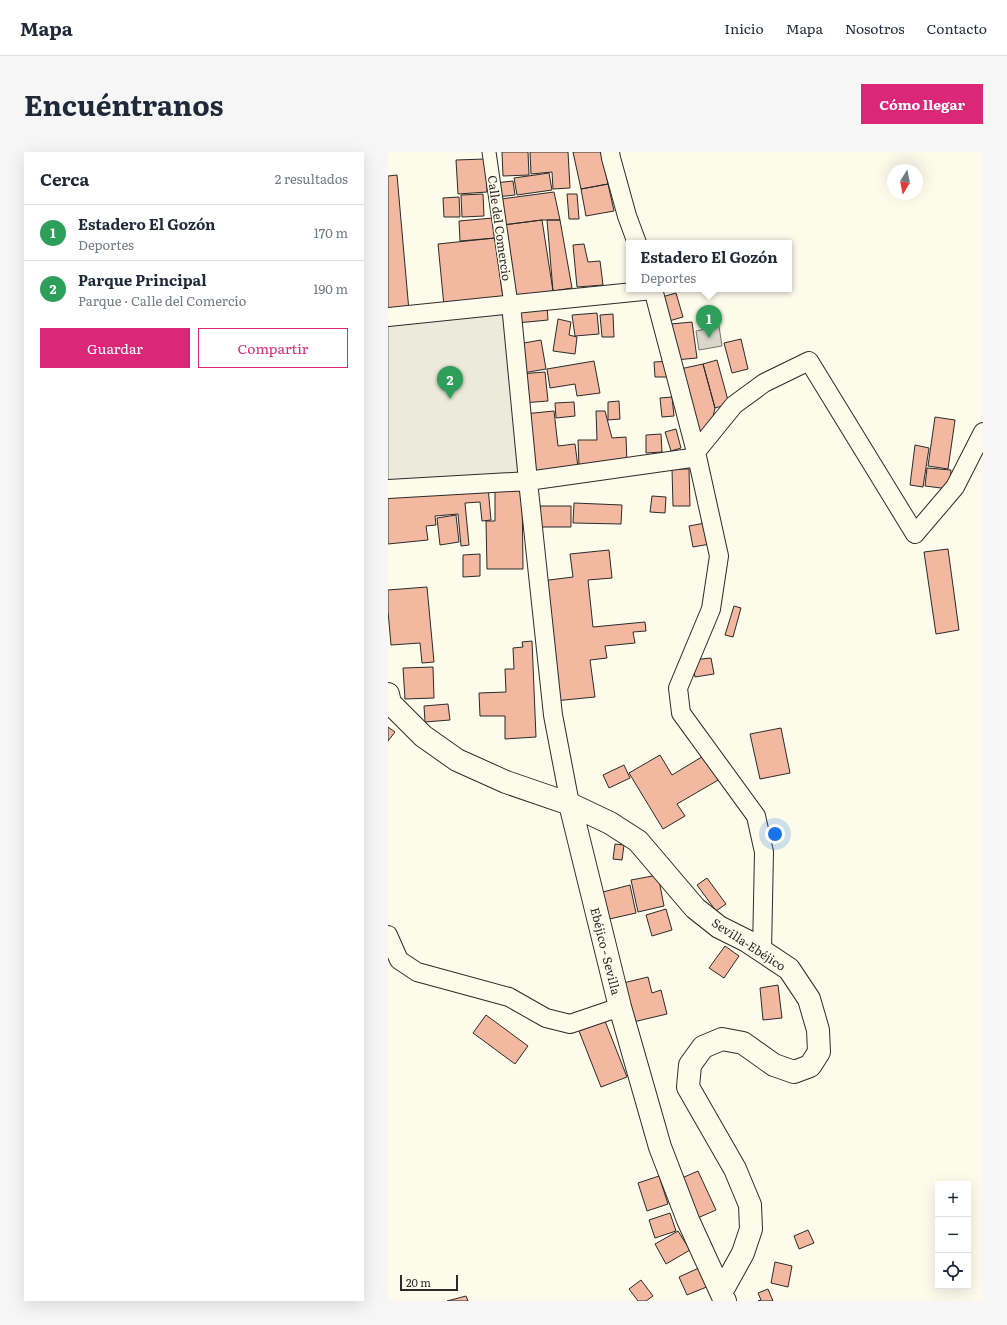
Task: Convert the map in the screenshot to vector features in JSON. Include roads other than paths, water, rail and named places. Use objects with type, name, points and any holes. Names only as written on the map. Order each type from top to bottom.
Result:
[{"type":"main road","points":[[388,694],[390,703],[423,736],[457,760],[506,782],[570,804]]},
{"type":"main road","name":"Sevilla-Ebéjico","points":[[570,804],[610,823],[638,841],[695,908],[719,927],[748,941],[789,969],[809,999],[818,1030],[819,1052],[810,1066],[794,1072],[774,1065],[743,1043],[722,1039],[703,1047],[690,1065],[688,1087],[735,1168],[750,1205],[751,1229],[743,1253],[724,1296]]},
{"type":"main road","name":"Ebéjico - Sevilla","points":[[570,804],[620,1007],[660,1147],[688,1220],[724,1296]]},
{"type":"street","name":"Calle del Comercio","points":[[489,152],[511,304]]},
{"type":"street","points":[[610,152],[625,208],[636,240]]},
{"type":"street","points":[[388,317],[626,292]]},
{"type":"street","points":[[654,292],[696,452],[719,556],[712,609],[678,688],[681,713],[756,816],[764,852],[762,951]]},
{"type":"street","points":[[511,304],[553,715],[570,804]]},
{"type":"street","points":[[388,489],[528,481],[691,458],[734,405],[764,383],[809,361],[915,534],[955,487],[983,432]]},
{"type":"street","points":[[388,935],[399,960],[417,972],[510,997],[546,1018],[570,1024],[620,1007]]},
{"type":"place","name":"Estadero El Gozón","points":[[709,338]]},
{"type":"place","name":"Parque Principal","points":[[450,399]]}]
